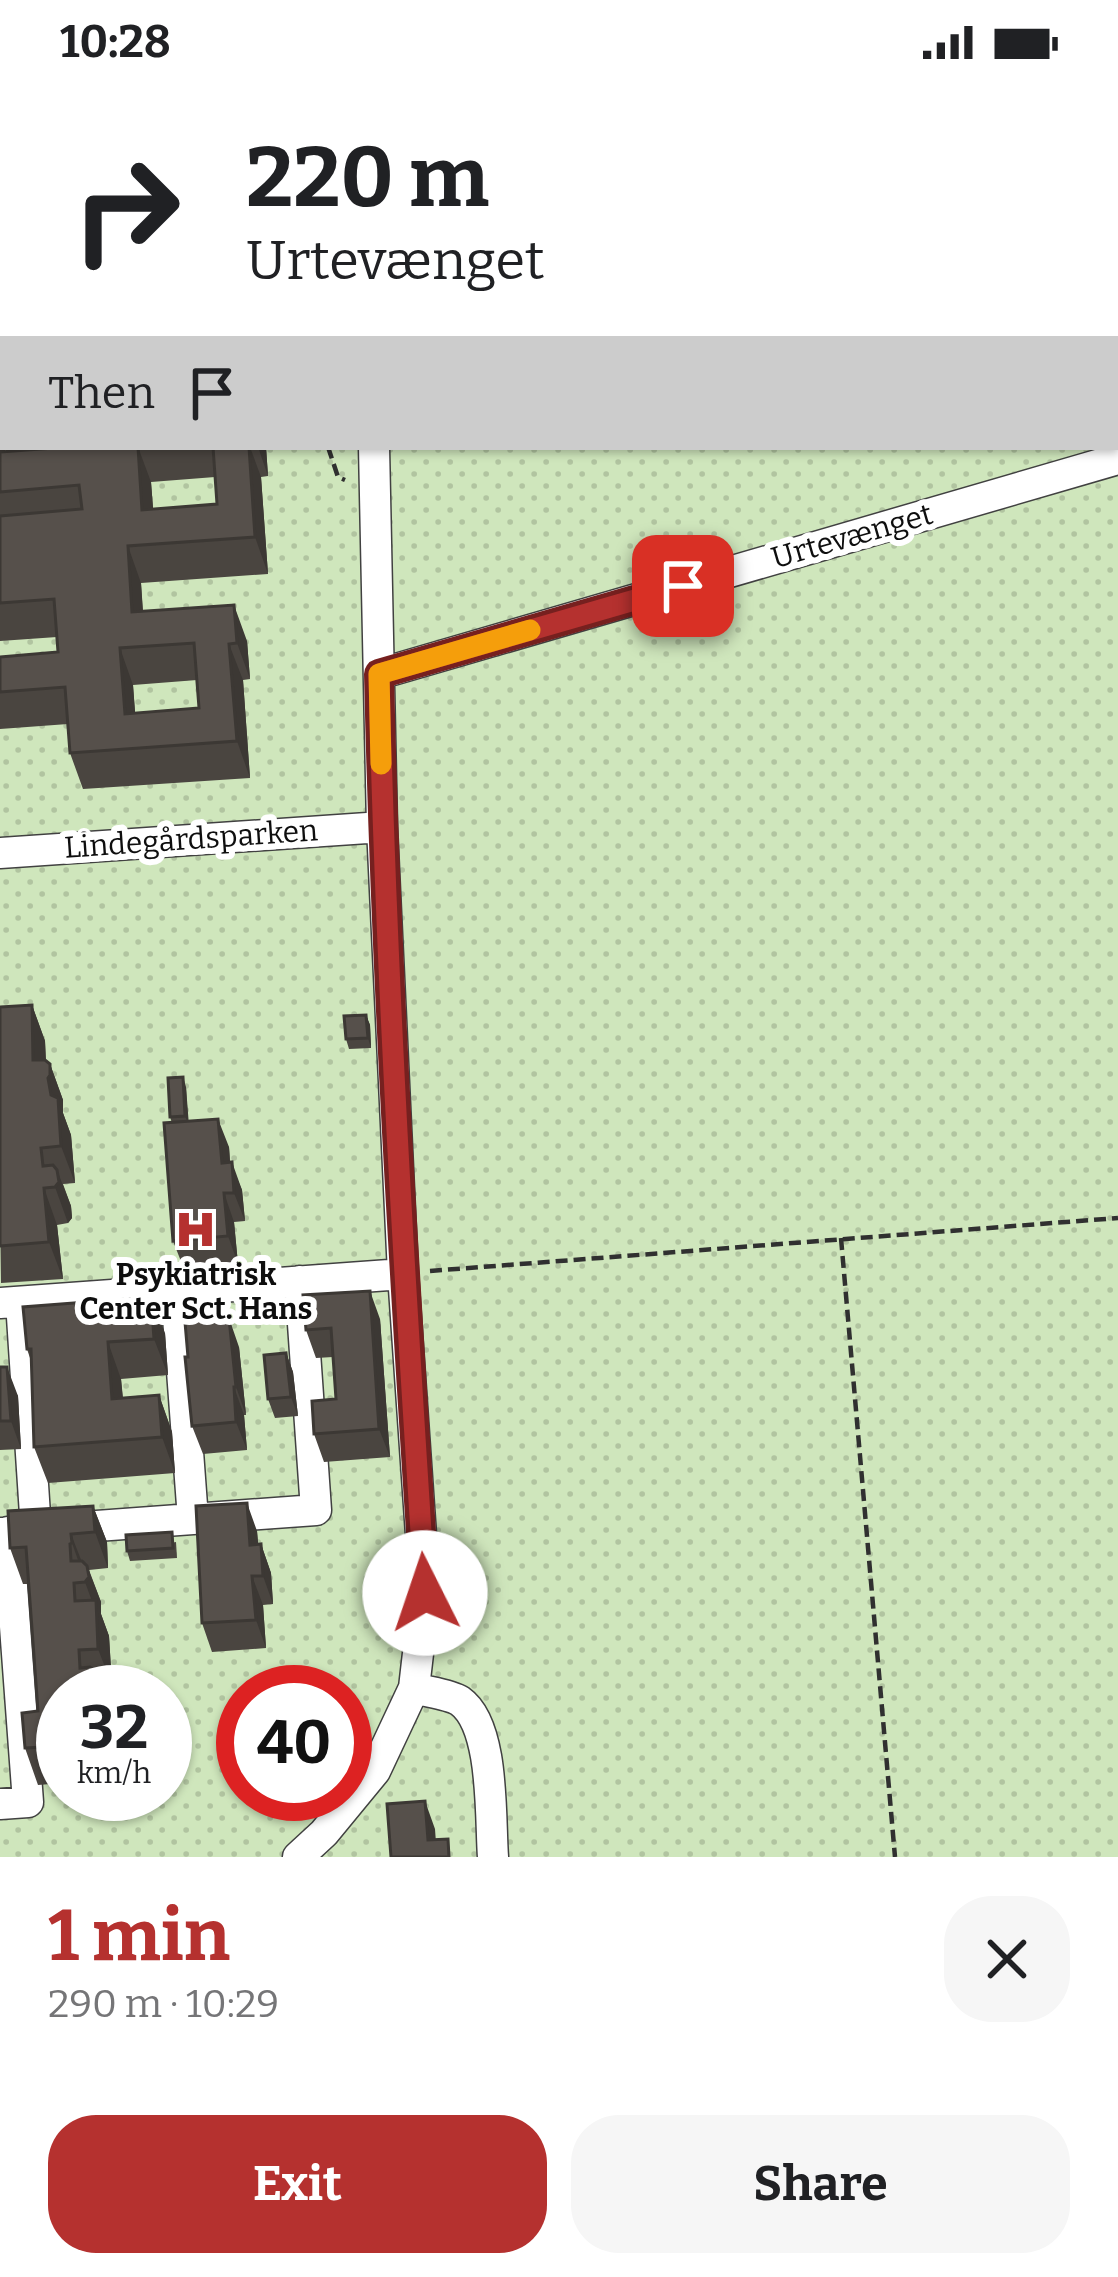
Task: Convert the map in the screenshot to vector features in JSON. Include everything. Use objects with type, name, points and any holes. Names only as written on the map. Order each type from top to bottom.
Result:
[{"type":"street","points":[[298,1857],[325,1833],[375,1772],[414,1688],[425,1593],[403,1274],[382,827],[374,450]]},
{"type":"street","name":"Urtevænget","points":[[379,674],[1118,459]]},
{"type":"street","name":"Lindegårdsparken","points":[[0,853],[382,827]]},
{"type":"street","points":[[0,1804],[28,1802],[14,1532],[10,1302],[403,1274]]},
{"type":"street","points":[[14,1532],[316,1510],[300,1281]]},
{"type":"street","points":[[176,1290],[193,1519]]},
{"type":"street","points":[[414,1688],[459,1700],[474,1718],[485,1747],[493,1857]]},
{"type":"path","points":[[403,1274],[1118,1218]]},
{"type":"path","points":[[841,1238],[895,1857]]},
{"type":"green space","points":[[0,450],[1118,450],[1118,1857],[0,1857]]},
{"type":"building","points":[[138,450],[142,510],[217,504],[213,450],[249,450],[255,537],[128,546],[132,612],[234,605],[237,643],[229,644],[237,741],[70,753],[65,687],[0,692],[0,657],[58,652],[54,599],[0,603],[0,516],[82,509],[79,485],[0,492],[0,452]],"holes":[[[194,643],[199,708],[125,714],[120,648]]]},
{"type":"building","points":[[32,1005],[33,1060],[50,1064],[51,1095],[58,1098],[61,1146],[41,1148],[43,1166],[53,1165],[59,1182],[44,1188],[49,1242],[0,1246],[0,1007]]},
{"type":"building","points":[[366,1015],[368,1038],[346,1039],[344,1016]]},
{"type":"building","points":[[183,1077],[185,1116],[170,1117],[168,1078]]},
{"type":"building","points":[[218,1119],[222,1163],[232,1162],[234,1193],[224,1193],[228,1236],[173,1241],[164,1123]]},
{"type":"building","points":[[370,1291],[379,1429],[314,1434],[312,1401],[336,1399],[331,1328],[306,1330],[303,1295]]},
{"type":"building","points":[[151,1297],[154,1339],[108,1342],[112,1399],[159,1395],[162,1437],[34,1447],[31,1349],[27,1349],[23,1307]]},
{"type":"building","points":[[229,1318],[236,1422],[192,1426],[185,1322]]},
{"type":"building","points":[[286,1353],[291,1397],[268,1399],[264,1355]]},
{"type":"building","points":[[0,1367],[7,1367],[11,1421],[0,1421]]},
{"type":"building","points":[[247,1503],[250,1545],[261,1544],[263,1576],[252,1576],[256,1620],[202,1623],[196,1506]]},
{"type":"building","points":[[93,1506],[95,1532],[71,1534],[70,1544],[71,1561],[87,1566],[89,1577],[74,1583],[75,1601],[96,1600],[98,1649],[79,1650],[80,1665],[36,1665],[36,1684],[26,1547],[10,1548],[8,1511]]},
{"type":"building","points":[[172,1532],[173,1548],[127,1551],[126,1535]]},
{"type":"building","points":[[36,1711],[36,1747],[25,1748],[22,1713]]},
{"type":"building","points":[[425,1801],[428,1840],[448,1839],[449,1857],[391,1857],[387,1804]]},
{"type":"slow traffic","points":[[381,764],[379,674],[530,630]]},
{"type":"place","name":"Psykiatrisk Center Sct. Hans","points":[[196,1229]]},
{"type":"route","points":[[425,1593],[401,1228],[379,674],[683,586]]}]
